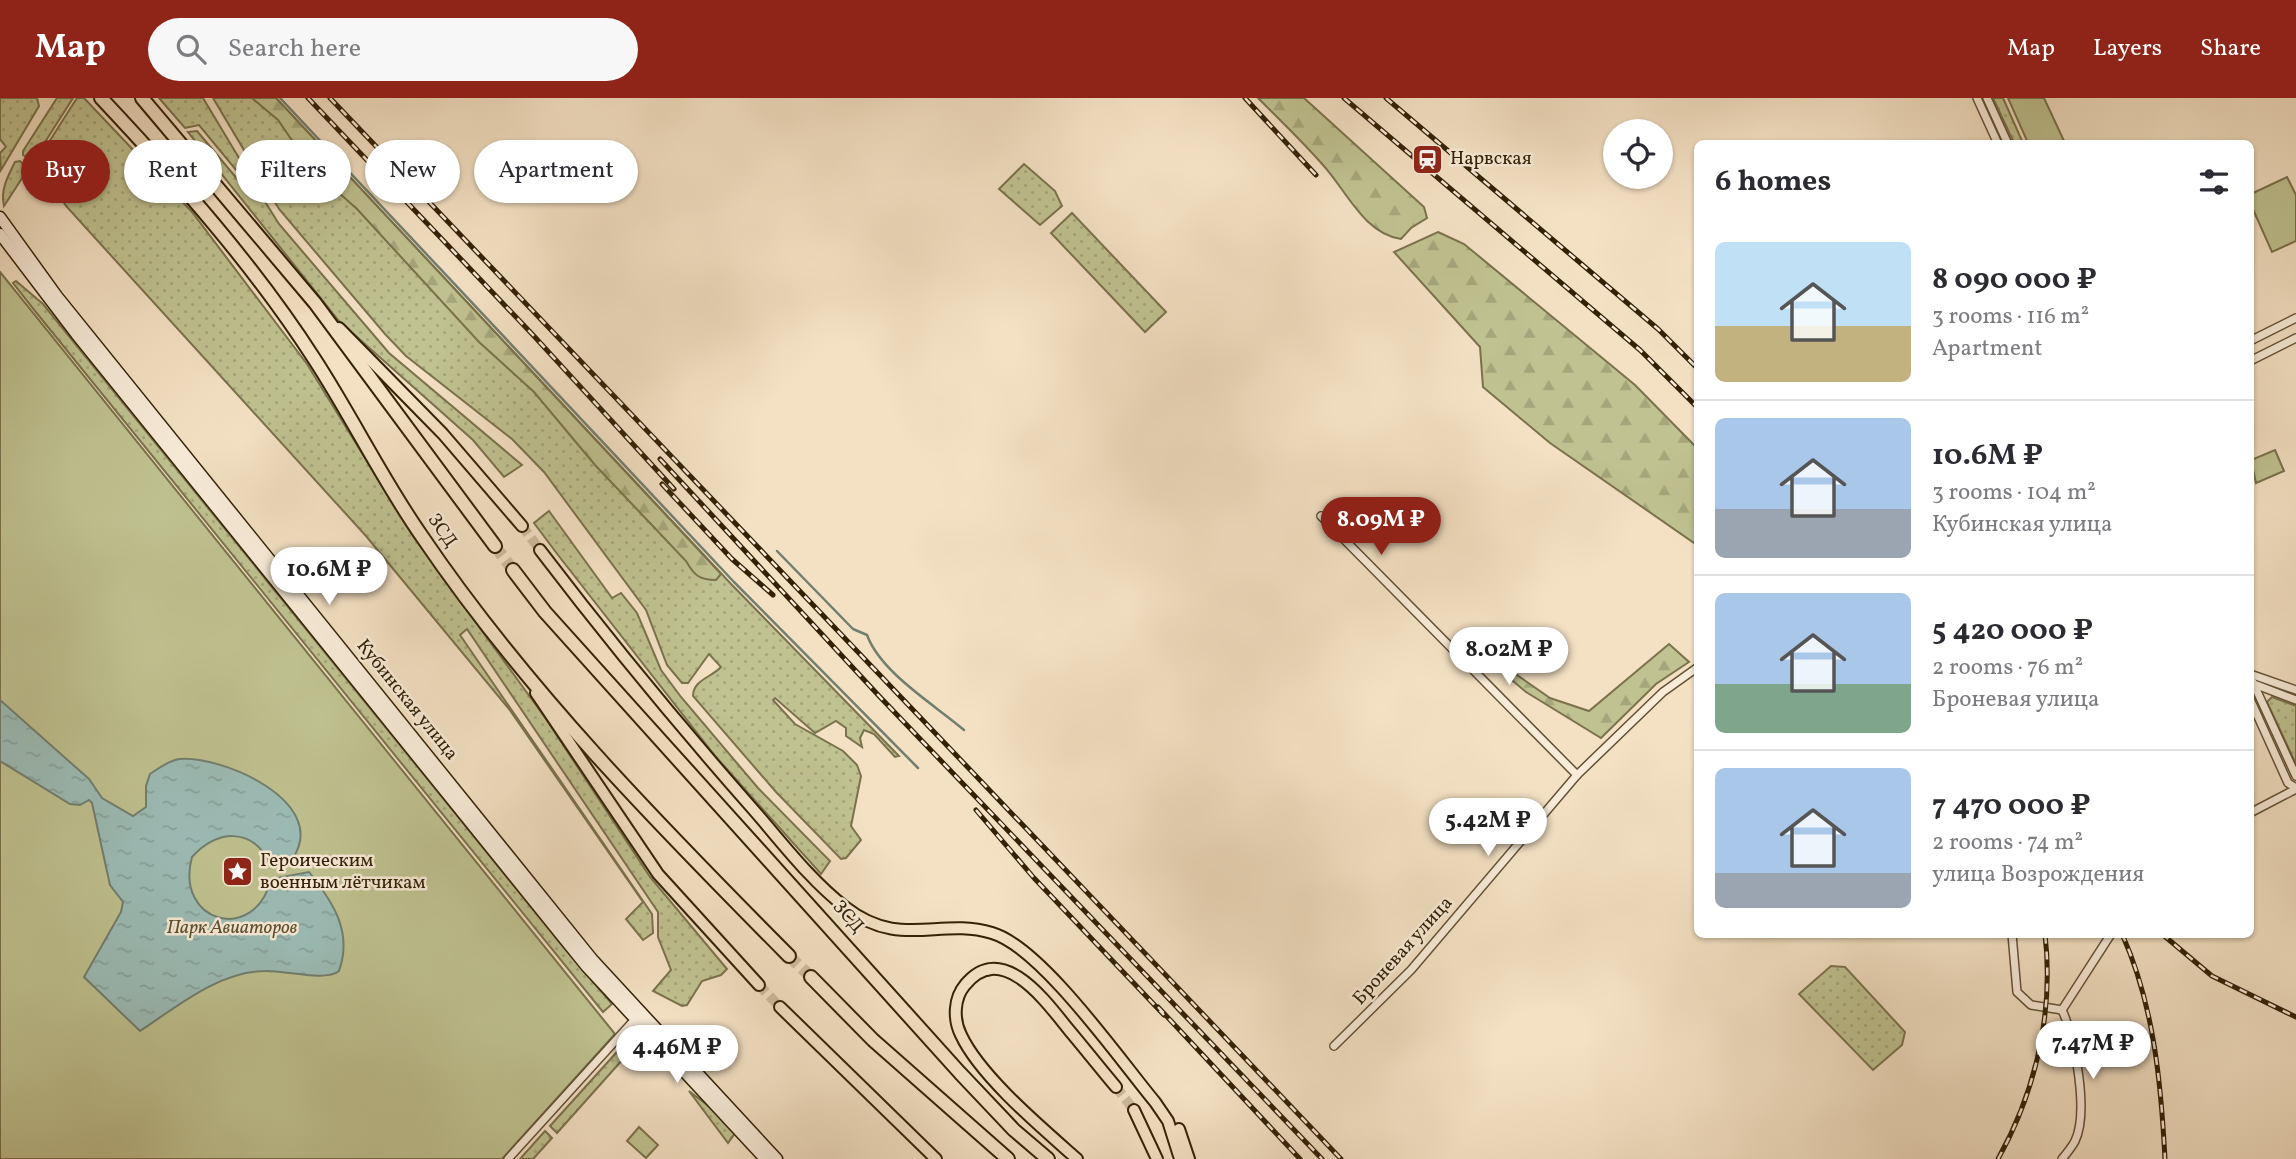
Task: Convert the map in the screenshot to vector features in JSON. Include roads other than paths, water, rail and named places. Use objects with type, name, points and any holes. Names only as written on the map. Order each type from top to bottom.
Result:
[{"type":"highway","name":"ЗСД","points":[[101,98],[217,227],[314,358],[421,536],[505,648],[587,744],[789,956]]},
{"type":"highway","name":"ЗСД","points":[[142,98],[315,303],[495,546]]},
{"type":"highway","name":"ЗСД","points":[[513,570],[545,612],[960,1073],[1014,1130],[1048,1159]]},
{"type":"highway","points":[[811,977],[873,1040],[1008,1159]]},
{"type":"main road","name":"Кубинская улица","points":[[0,216],[74,317],[593,960],[765,1159]]},
{"type":"main road","name":"Кубинская улица","points":[[0,234],[76,334],[586,966],[638,1015],[777,1159]]},
{"type":"main road","points":[[315,303],[443,434],[522,526]]},
{"type":"main road","points":[[540,550],[728,781],[808,872],[845,907],[864,920],[908,932],[991,932],[1026,951],[1162,1102],[1181,1132],[1189,1159]]},
{"type":"main road","points":[[505,648],[658,874],[760,985]]},
{"type":"main road","points":[[1077,1159],[1006,1092],[961,1035],[956,1019],[957,1003],[970,978],[992,969],[1003,970],[1022,978],[1116,1087]]},
{"type":"main road","points":[[1056,983],[1155,1102],[1168,1121],[1180,1159]]},
{"type":"main road","points":[[780,1007],[936,1159]]},
{"type":"main road","points":[[1134,1110],[1157,1159]]},
{"type":"street","points":[[1978,98],[1996,140]]},
{"type":"street","points":[[1987,98],[2006,140]]},
{"type":"street","points":[[2254,339],[2296,318]]},
{"type":"street","points":[[2254,359],[2296,338]]},
{"type":"street","points":[[1321,516],[1577,775]]},
{"type":"street","name":"Броневая улица","points":[[1334,1046],[1403,979],[1577,775],[1663,692],[1694,670]]},
{"type":"street","points":[[2254,676],[2296,690]]},
{"type":"street","points":[[2254,684],[2296,699]]},
{"type":"street","points":[[2254,687],[2296,776]]},
{"type":"street","points":[[2254,708],[2288,783],[2296,789],[2254,811]]},
{"type":"street","points":[[2012,938],[2017,992],[2031,1005],[2062,1010]]},
{"type":"street","points":[[2062,1010],[2108,938]]},
{"type":"street","points":[[2062,1010],[2075,1046],[2079,1113],[2075,1142],[2062,1159]]},
{"type":"street","points":[[508,1159],[638,1015]]},
{"type":"water","points":[[0,700],[89,779],[102,798],[133,816],[146,807],[146,786],[150,774],[179,759],[220,765],[244,774],[285,801],[297,818],[300,838],[293,858],[270,864],[254,843],[244,838],[223,837],[212,841],[192,857],[190,880],[195,898],[205,910],[219,918],[234,918],[249,913],[262,900],[271,879],[309,872],[333,906],[342,930],[343,957],[339,971],[315,976],[265,971],[231,977],[199,992],[140,1031],[84,977],[121,912],[123,902],[110,885],[92,803],[89,800],[80,805],[70,804],[0,761]]},
{"type":"waterway","points":[[280,98],[734,582],[918,768]]},
{"type":"waterway","points":[[777,551],[853,629],[867,635],[874,649],[896,675],[964,730]]},
{"type":"tunnel","points":[[522,526],[540,550]]},
{"type":"tunnel","points":[[495,546],[513,570]]},
{"type":"tunnel","points":[[789,956],[811,977]]},
{"type":"tunnel","points":[[759,985],[780,1007]]},
{"type":"tunnel","points":[[1116,1087],[1134,1110]]},
{"type":"railway","points":[[308,98],[533,335],[674,489]]},
{"type":"railway","points":[[330,98],[1341,1159]]},
{"type":"railway","points":[[1245,98],[1316,175]]},
{"type":"railway","points":[[1344,98],[1640,350],[1694,404]]},
{"type":"railway","points":[[1386,98],[1658,329],[1694,365]]},
{"type":"railway","points":[[660,459],[880,697],[1322,1159]]},
{"type":"railway","points":[[662,484],[732,559],[773,595]]},
{"type":"railway","points":[[976,810],[1034,878],[1164,1015]]},
{"type":"railway","points":[[1998,1159],[2023,1106],[2039,1050],[2047,992],[2045,938]]},
{"type":"railway","points":[[2124,938],[2149,1016],[2158,1073],[2165,1159]]},
{"type":"railway","points":[[2167,938],[2212,976],[2296,1017]]},
{"type":"railway","points":[[1158,1007],[1300,1159]]},
{"type":"place","name":"Нарвская","points":[[1427,159]]},
{"type":"place","name":"Героическим военным лётчикам","points":[[237,872]]},
{"type":"park label","name":"Парк Авиаторов","points":[[232,928]]}]
